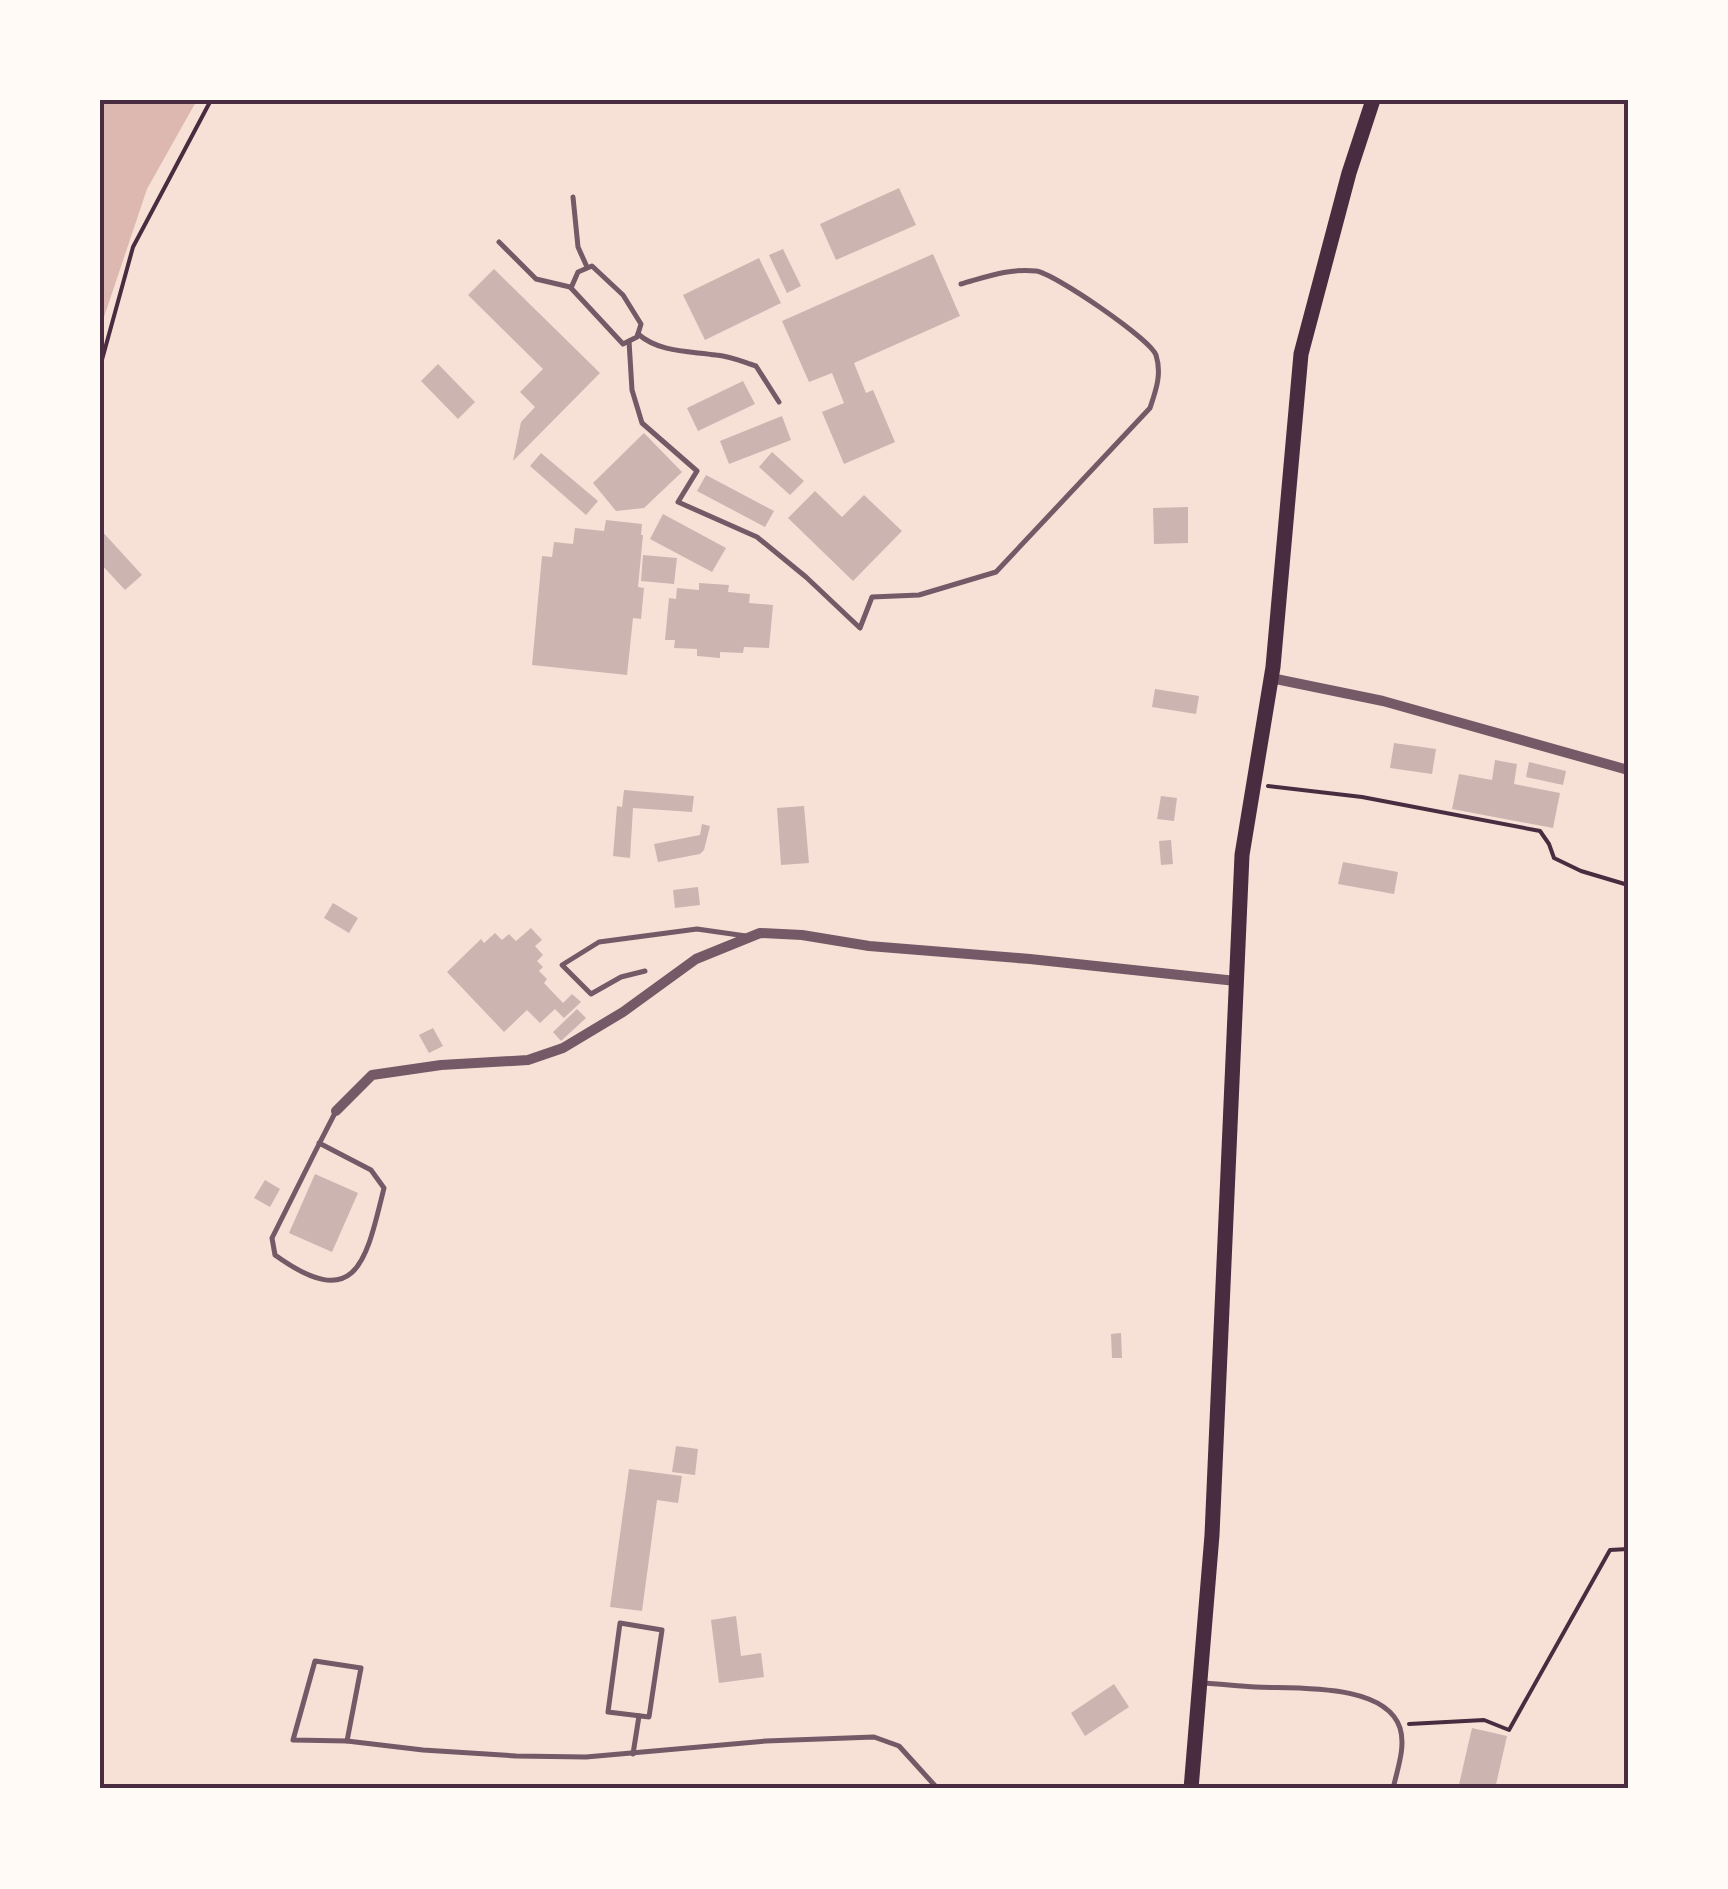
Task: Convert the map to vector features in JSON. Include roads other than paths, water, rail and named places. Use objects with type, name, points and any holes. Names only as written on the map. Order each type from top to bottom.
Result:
[{"type":"main road","points":[[1191,1789],[1212,1535],[1242,854],[1271,678],[1301,354],[1348,173],[1373,100]]},
{"type":"street","points":[[1271,678],[1383,701],[1628,770]]},
{"type":"street","points":[[336,1111],[372,1075],[441,1065],[528,1060],[563,1048],[623,1012],[696,959],[760,934],[802,935],[870,946],[1236,981]]},
{"type":"lane","points":[[573,198],[578,246],[588,268]]},
{"type":"lane","points":[[499,242],[536,278],[571,288],[624,344],[638,334],[641,324],[623,296],[592,266],[578,272],[571,288]]},
{"type":"lane","points":[[629,341],[632,390],[642,423],[697,471],[678,502],[757,537],[860,628],[872,597],[919,595],[996,572],[1150,408],[1159,379],[1155,352],[1134,330],[1042,271],[1011,269],[961,284]]},
{"type":"lane","points":[[638,334],[647,342],[678,352],[720,355],[756,366],[778,402]]},
{"type":"lane","points":[[645,971],[621,977],[591,994],[562,965],[598,942],[697,929],[751,937]]},
{"type":"lane","points":[[319,1143],[371,1170],[384,1188],[373,1231],[357,1270],[342,1280],[322,1281],[296,1270],[275,1254],[272,1238],[319,1143],[336,1111]]},
{"type":"lane","points":[[620,1623],[662,1630],[649,1717],[639,1716],[608,1712],[620,1623]]},
{"type":"lane","points":[[348,1741],[361,1668],[315,1661],[293,1740],[516,1756],[586,1757],[766,1741],[874,1737],[899,1746],[938,1789]]},
{"type":"lane","points":[[1199,1682],[1318,1688],[1356,1694],[1384,1708],[1399,1724],[1402,1748],[1393,1789]]},
{"type":"lane","points":[[633,1754],[639,1716]]}]
